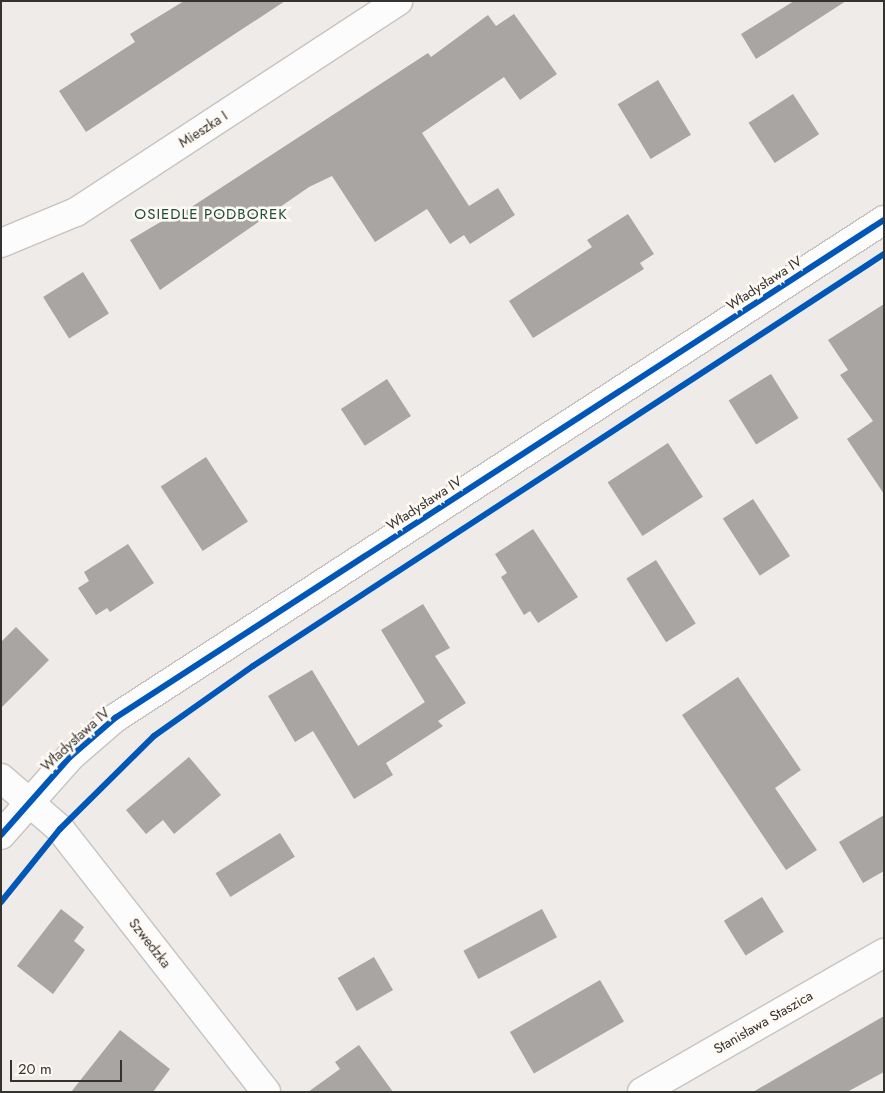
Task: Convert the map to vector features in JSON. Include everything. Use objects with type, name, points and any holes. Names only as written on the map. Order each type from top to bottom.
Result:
[{"type":"street","name":"Mieszka I","points":[[1,243],[76,212],[398,1]]},
{"type":"street","name":"Władysława IV","points":[[1,835],[27,802],[114,718],[884,220]]},
{"type":"street","name":"Szwedzka","points":[[1,778],[60,829],[266,1092]]},
{"type":"street","name":"Stanisława Staszica","points":[[642,1092],[884,953]]},
{"type":"building","points":[[184,1],[285,1],[86,132],[59,91],[135,42],[130,34]]},
{"type":"building","points":[[794,1],[846,1],[756,59],[741,34]]},
{"type":"building","points":[[514,14],[557,74],[520,100],[504,77],[422,133],[469,206],[498,188],[515,215],[470,244],[464,235],[450,244],[427,209],[375,242],[332,176],[309,187],[160,290],[130,240],[174,214],[176,217],[428,53],[431,57],[488,15],[496,26]]},
{"type":"building","points":[[658,80],[691,135],[651,159],[618,104]]},
{"type":"building","points":[[793,94],[819,134],[775,163],[749,123]]},
{"type":"building","points":[[628,214],[654,254],[640,263],[644,269],[533,338],[509,301],[592,247],[587,240]]},
{"type":"building","points":[[83,272],[109,314],[69,338],[43,297]]},
{"type":"building","points":[[884,304],[884,494],[847,439],[873,421],[840,375],[848,370],[828,340]]},
{"type":"building","points":[[771,374],[799,418],[756,445],[729,400]]},
{"type":"building","points":[[387,379],[411,416],[365,446],[341,409]]},
{"type":"building","points":[[668,443],[703,497],[642,536],[608,482]]},
{"type":"building","points":[[206,457],[248,522],[203,551],[161,486]]},
{"type":"building","points":[[753,499],[790,556],[760,576],[723,519]]},
{"type":"building","points":[[533,529],[578,597],[538,623],[530,611],[524,615],[501,577],[507,573],[495,554]]},
{"type":"building","points":[[128,544],[154,583],[110,612],[107,608],[96,615],[78,588],[89,581],[84,572]]},
{"type":"building","points":[[656,560],[696,624],[666,642],[626,579]]},
{"type":"building","points":[[423,604],[450,648],[435,656],[466,703],[438,721],[443,726],[386,763],[393,775],[354,799],[313,731],[295,742],[268,696],[312,670],[358,746],[425,702],[381,630]]},
{"type":"building","points":[[16,627],[49,660],[1,708],[1,642]]},
{"type":"building","points":[[738,677],[801,770],[775,788],[817,850],[786,870],[682,715]]},
{"type":"building","points":[[189,757],[221,795],[174,834],[163,820],[146,834],[126,810]]},
{"type":"building","points":[[884,815],[884,871],[863,883],[839,842]]},
{"type":"building","points":[[280,833],[295,857],[230,897],[216,873]]},
{"type":"building","points":[[762,897],[784,932],[746,956],[724,921]]},
{"type":"building","points":[[61,909],[84,927],[74,941],[85,950],[53,994],[17,966]]},
{"type":"building","points":[[542,909],[557,937],[478,979],[463,951]]},
{"type":"building","points":[[374,957],[393,990],[357,1011],[338,978]]},
{"type":"building","points":[[600,980],[624,1022],[534,1074],[510,1032]]},
{"type":"building","points":[[884,1016],[884,1072],[847,1092],[753,1092]]},
{"type":"building","points":[[120,1030],[170,1069],[153,1092],[71,1092]]},
{"type":"building","points":[[359,1045],[393,1092],[308,1092],[340,1069],[335,1062]]},
{"type":"cycle path","points":[[1,835],[70,757],[115,718],[884,220]]},
{"type":"cycle path","points":[[1,902],[60,829],[154,736],[253,666],[884,254]]},
{"type":"district","name":"OSIEDLE PODBOREK","points":[[211,215]]}]
